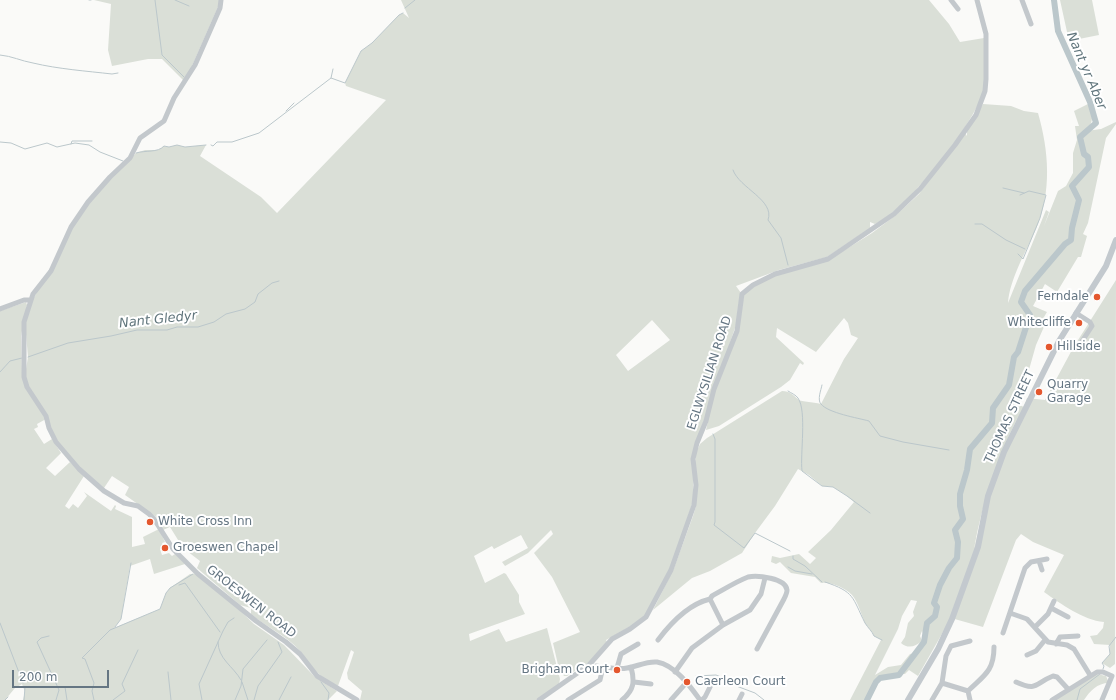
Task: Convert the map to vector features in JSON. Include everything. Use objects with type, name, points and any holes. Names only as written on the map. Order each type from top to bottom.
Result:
[{"type":"main road","name":"THOMAS STREET","points":[[908,700],[936,654],[952,619],[978,547],[988,496],[1004,452],[1059,341],[1106,266],[1116,243]]},
{"type":"street","name":"GROESWEN ROAD","points":[[221,0],[220,8],[195,64],[174,98],[164,121],[140,138],[130,158],[104,183],[78,216],[71,227],[56,262],[31,300],[23,331],[25,360],[24,377],[27,387],[46,416],[52,434],[63,453],[104,491],[124,503],[138,506],[149,514],[154,519],[173,549],[198,574],[256,622],[286,642],[300,654],[317,676],[357,700]]},
{"type":"street","points":[[950,0],[958,9]]},
{"type":"street","points":[[1022,0],[1032,24]]},
{"type":"street","name":"EGLWYSILIAN ROAD","points":[[539,700],[589,665],[612,639],[636,625],[646,617],[671,570],[694,505],[696,485],[693,459],[697,443],[706,421],[714,389],[737,331],[742,294],[753,285],[775,274],[828,259],[885,221],[914,196],[955,145],[976,115],[985,91],[986,42],[977,3]]},
{"type":"street","points":[[0,309],[24,300],[31,300]]},
{"type":"street","points":[[1076,313],[1090,322],[1092,326],[1077,349]]},
{"type":"street","points":[[1003,633],[1024,568],[1029,564],[1047,559]]},
{"type":"street","points":[[1040,561],[1042,570]]},
{"type":"street","points":[[658,640],[665,630],[697,604],[710,599],[712,596],[748,577],[765,578],[779,582],[785,586],[787,590],[784,599],[757,649]]},
{"type":"street","points":[[675,672],[690,650],[723,625],[745,613],[756,604],[761,594],[765,578]]},
{"type":"street","points":[[710,599],[723,625]]},
{"type":"street","points":[[1035,627],[1046,617],[1054,601]]},
{"type":"street","points":[[1051,608],[1068,617]]},
{"type":"street","points":[[1010,613],[1027,619],[1045,640],[1056,644],[1067,645],[1074,649],[1090,676]]},
{"type":"street","points":[[1056,644],[1060,637],[1078,636]]},
{"type":"street","points":[[1027,655],[1036,651],[1045,640]]},
{"type":"street","points":[[932,700],[942,683],[946,656],[951,646],[970,641]]},
{"type":"street","points":[[617,668],[619,656],[638,644]]},
{"type":"street","points":[[968,691],[978,684],[993,663],[994,647]]},
{"type":"street","points":[[596,666],[617,668],[655,662],[667,666],[675,672],[701,700],[705,697],[714,680]]},
{"type":"street","points":[[568,700],[600,680],[603,667]]},
{"type":"street","points":[[622,700],[632,688],[634,682],[631,667]]},
{"type":"street","points":[[1052,700],[1068,689],[1101,671],[1114,674],[1102,700]]},
{"type":"street","points":[[1017,684],[1029,688],[1035,687],[1053,676],[1057,677],[1068,689]]},
{"type":"street","points":[[634,682],[651,684]]},
{"type":"street","points":[[671,700],[686,683]]},
{"type":"street","points":[[942,683],[968,691]]},
{"type":"street","points":[[968,691],[970,700]]},
{"type":"street","points":[[739,700],[742,694]]},
{"type":"shaded area","points":[[94,0],[221,0],[185,82],[162,59],[148,59],[112,66],[108,50],[111,4]]},
{"type":"shaded area","points":[[401,0],[929,0],[949,24],[960,42],[984,38],[984,88],[977,108],[937,166],[904,202],[888,216],[875,224],[870,222],[870,228],[827,257],[779,270],[736,286],[741,293],[737,322],[694,450],[693,501],[671,567],[648,612],[638,622],[606,640],[607,642],[588,663],[567,676],[564,676],[559,669],[553,643],[580,632],[552,577],[534,553],[553,534],[551,530],[528,553],[505,566],[502,562],[528,548],[521,535],[494,549],[492,546],[474,556],[485,583],[504,573],[506,574],[519,595],[519,602],[525,614],[469,634],[470,641],[499,629],[506,642],[547,628],[560,679],[559,684],[536,700],[360,700],[362,691],[348,679],[347,673],[354,652],[351,650],[338,686],[326,679],[312,668],[294,645],[251,614],[251,608],[240,605],[197,568],[200,561],[183,548],[170,527],[163,530],[156,517],[125,495],[129,487],[112,476],[104,488],[72,461],[62,449],[29,387],[25,375],[28,357],[25,323],[32,301],[77,219],[100,190],[136,153],[145,150],[158,150],[164,146],[169,147],[177,145],[185,147],[206,145],[200,156],[261,197],[277,213],[386,100],[346,86],[345,83],[361,51],[372,43],[399,15],[403,13],[409,18]],"holes":[[[652,320],[670,340],[628,371],[616,355]]]},
{"type":"shaded area","points":[[1060,0],[1092,0],[1099,35],[1069,41]]},
{"type":"shaded area","points":[[1090,103],[1092,122],[1086,131],[1101,129],[1116,122],[1116,124],[1106,138],[1088,223],[1083,234],[1087,236],[1081,257],[1078,257],[1057,292],[1045,284],[1033,306],[1047,312],[1044,317],[1047,320],[1036,345],[1019,405],[1024,407],[1027,398],[1045,400],[1073,348],[1116,280],[1115,664],[1110,668],[1102,663],[1110,654],[1110,645],[1094,644],[1090,636],[1097,635],[1103,628],[1104,622],[1096,621],[1080,615],[1044,592],[1064,555],[1033,542],[1021,534],[1016,540],[983,627],[951,618],[918,676],[909,670],[905,674],[894,677],[880,678],[876,682],[867,700],[850,700],[881,640],[874,636],[865,623],[858,605],[849,592],[833,584],[821,583],[815,577],[791,573],[780,562],[776,564],[771,562],[772,556],[780,558],[799,554],[810,564],[816,558],[808,552],[831,530],[854,502],[833,487],[822,486],[809,475],[798,469],[775,506],[742,553],[710,571],[692,578],[653,610],[674,568],[696,506],[695,463],[696,453],[700,444],[707,438],[782,391],[789,393],[800,400],[821,404],[844,359],[858,338],[851,335],[848,323],[844,318],[816,352],[777,328],[776,337],[804,363],[803,365],[800,363],[790,380],[781,387],[719,426],[706,430],[715,389],[739,328],[744,294],[772,277],[832,258],[872,233],[896,215],[919,194],[965,133],[967,136],[967,131],[983,104],[1011,106],[1024,111],[1038,113],[1045,142],[1047,186],[1045,201],[1036,229],[1015,275],[1009,294],[1008,303],[1046,210],[1049,212],[1044,226],[1058,191],[1066,186],[1073,173],[1073,153],[1077,140],[1075,126],[1079,126],[1074,111]],"holes":[[[1018,417],[987,496],[974,549],[981,515],[991,482],[1003,449]],[[911,600],[917,601],[913,612],[914,616],[908,623],[905,637],[901,643],[909,647],[917,645],[922,641],[920,636],[922,631],[923,634],[922,642],[916,653],[910,654],[901,665],[888,667],[875,675]]]},
{"type":"shaded area","points":[[26,302],[27,305],[21,336],[22,373],[46,419],[37,424],[38,427],[34,429],[44,444],[52,439],[61,453],[46,468],[55,476],[70,462],[84,476],[65,506],[69,509],[73,504],[78,508],[87,496],[84,492],[111,511],[115,505],[115,509],[132,517],[132,547],[145,544],[143,537],[159,529],[165,542],[162,543],[164,548],[160,549],[162,555],[169,553],[172,556],[175,554],[185,564],[154,574],[150,559],[130,566],[121,619],[114,628],[160,609],[166,593],[170,588],[190,574],[196,574],[229,600],[254,624],[284,645],[315,677],[337,691],[328,700],[23,700],[25,692],[22,684],[15,688],[5,700],[0,700],[0,311]]},
{"type":"shaded area","points":[[1097,674],[1106,676],[1109,683],[1101,684],[1094,688],[1084,700],[1055,700]]},
{"type":"waterway","points":[[155,0],[162,55],[184,77]]},
{"type":"waterway","points":[[175,0],[189,6]]},
{"type":"waterway","points":[[405,8],[415,0]]},
{"type":"waterway","name":"Nant yr Aber","points":[[867,700],[876,682],[880,678],[899,675],[924,642],[927,623],[935,616],[937,607],[934,603],[940,585],[949,568],[957,558],[958,542],[955,530],[963,519],[960,506],[960,494],[967,470],[970,449],[992,423],[993,408],[1009,385],[1014,357],[1018,352],[1030,315],[1021,302],[1025,291],[1065,244],[1071,240],[1072,228],[1079,200],[1072,186],[1089,167],[1088,157],[1084,154],[1080,137],[1096,123],[1090,102],[1058,31],[1054,0]]},
{"type":"waterway","points":[[211,145],[213,146],[217,142],[232,142],[259,133],[331,78],[345,83],[361,51],[372,43],[399,15],[403,13]]},
{"type":"waterway","points":[[0,55],[52,67],[112,74],[118,73]]},
{"type":"waterway","points":[[331,78],[333,69]]},
{"type":"waterway","points":[[286,111],[294,103]]},
{"type":"waterway","points":[[71,144],[72,141],[92,141]]},
{"type":"waterway","points":[[0,142],[11,143],[25,149],[47,143],[57,147],[75,143],[89,145],[100,152],[123,161]]},
{"type":"waterway","points":[[136,153],[158,150],[164,146],[169,147],[177,145],[185,147],[206,145]]},
{"type":"waterway","points":[[733,170],[742,183],[762,200],[766,206],[769,213],[768,220],[781,238],[788,265]]},
{"type":"waterway","points":[[1003,188],[1024,193]]},
{"type":"waterway","points":[[1018,254],[1023,259],[1040,218],[1046,195],[1029,191],[1020,195]]},
{"type":"waterway","points":[[975,224],[982,224],[1006,240],[1025,249]]},
{"type":"waterway","name":"Nant Gledyr","points":[[28,357],[68,343],[137,330],[167,330],[177,327],[198,327],[214,322],[226,314],[245,309],[255,302],[258,294],[272,283],[279,281]]},
{"type":"waterway","name":"Nant Gledyr","points":[[0,372],[10,361],[22,358]]},
{"type":"waterway","points":[[822,385],[819,400],[821,404],[836,413],[869,421],[880,436],[903,442],[949,450]]},
{"type":"waterway","points":[[788,391],[795,395],[801,404],[803,422],[802,471],[822,486],[833,487],[870,513]]},
{"type":"waterway","points":[[713,434],[715,439],[714,525],[744,548],[755,533],[790,551]]},
{"type":"waterway","points":[[793,556],[793,559],[805,566],[822,582]]},
{"type":"waterway","points":[[115,627],[121,619],[131,563]]},
{"type":"waterway","points":[[788,567],[795,571],[812,574]]},
{"type":"waterway","points":[[94,700],[92,691],[94,683],[85,659],[82,658],[110,630],[160,609],[166,593],[170,588],[193,574]]},
{"type":"waterway","points":[[825,582],[842,589],[851,596],[855,601],[865,623],[874,636],[882,640]]},
{"type":"waterway","points":[[179,585],[185,583],[220,632]]},
{"type":"waterway","points":[[202,700],[199,684],[223,631],[228,622],[234,618]]},
{"type":"waterway","name":"Nant Gledyr","points":[[0,623],[23,683]]},
{"type":"waterway","points":[[49,636],[41,638],[37,642],[59,690],[56,700]]},
{"type":"waterway","points":[[1103,669],[1104,666],[1102,663],[1110,654],[1109,646],[1116,637]]},
{"type":"waterway","points":[[235,700],[241,686],[243,669],[267,640]]},
{"type":"waterway","points":[[218,642],[220,653],[223,658],[241,680]]},
{"type":"waterway","points":[[254,700],[258,686],[282,652],[278,642]]},
{"type":"waterway","points":[[113,700],[125,691],[122,684],[138,650]]},
{"type":"waterway","points":[[168,672],[171,700]]},
{"type":"waterway","points":[[1077,700],[1080,689],[1100,674]]},
{"type":"waterway","points":[[696,676],[716,675],[726,679],[731,684],[755,693],[764,700]]},
{"type":"waterway","points":[[279,700],[291,677]]},
{"type":"waterway","points":[[242,682],[248,700]]},
{"type":"waterway","points":[[321,682],[329,693],[328,700]]},
{"type":"waterway","name":"Nant Gledyr","points":[[24,700],[25,687]]},
{"type":"waterway","points":[[65,687],[67,700]]},
{"type":"waterway","points":[[5,700],[8,697]]},
{"type":"place","name":"Ferndale","points":[[1097,297]]},
{"type":"place","name":"Whitecliffe","points":[[1079,323]]},
{"type":"place","name":"Hillside","points":[[1049,347]]},
{"type":"place","name":"Quarry Garage","points":[[1039,392]]},
{"type":"place","name":"White Cross Inn","points":[[150,522]]},
{"type":"place","name":"Groeswen Chapel","points":[[165,548]]},
{"type":"place","name":"Brigham Court","points":[[617,670]]},
{"type":"place","name":"Caerleon Court","points":[[687,682]]}]
